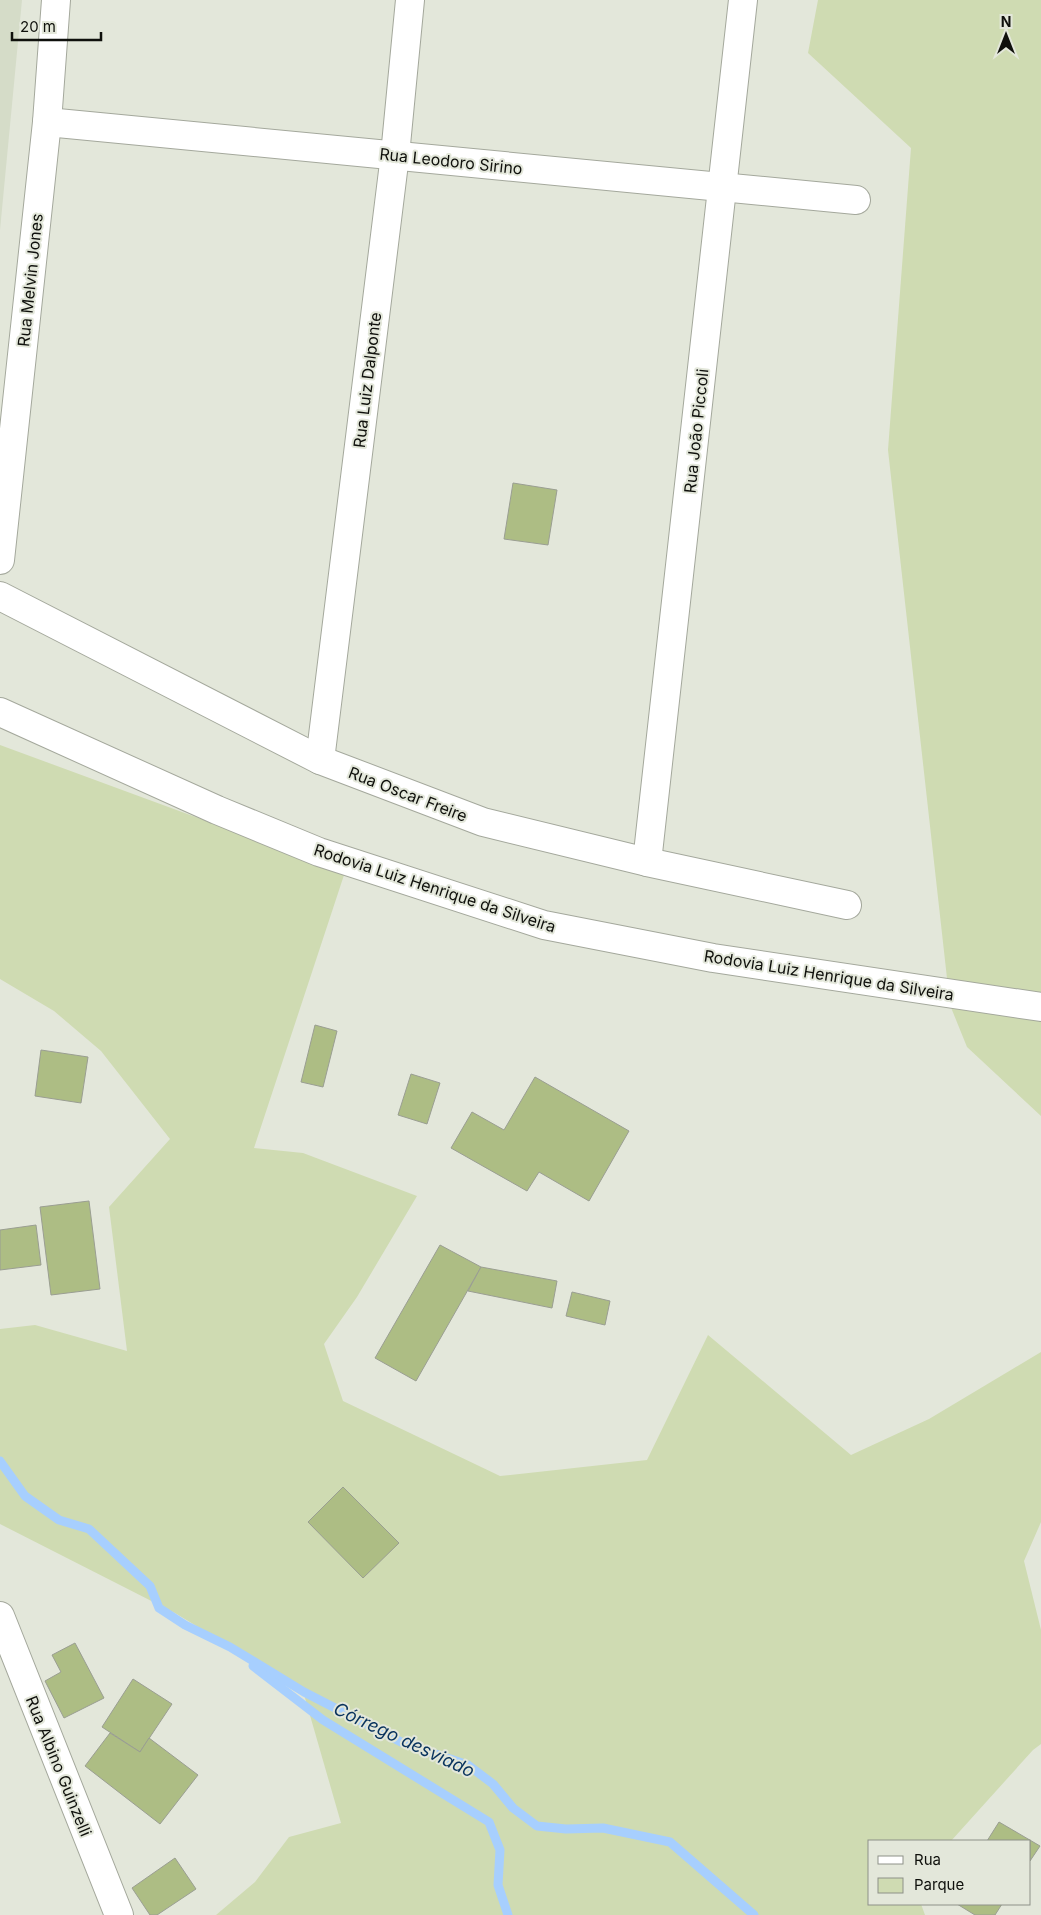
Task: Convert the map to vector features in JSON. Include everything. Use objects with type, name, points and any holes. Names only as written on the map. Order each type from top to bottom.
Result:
[{"type":"street","name":"Rua Melvin Jones","points":[[0,560],[47,122],[56,0]]},
{"type":"street","name":"Rua Luiz Dalponte","points":[[320,760],[395,155],[410,0]]},
{"type":"street","name":"Rua João Piccoli","points":[[648,862],[724,187],[743,0]]},
{"type":"street","name":"Rua Leodoro Sirino","points":[[47,122],[856,200]]},
{"type":"street","name":"Rua Oscar Freire","points":[[0,596],[320,760],[483,822],[648,862],[847,905]]},
{"type":"street","name":"Rodovia Luiz Henrique da Silveira","points":[[0,712],[217,810],[320,852],[544,925],[713,958],[1041,1007]]},
{"type":"street","name":"Rua Albino Guinzelli","points":[[0,1616],[119,1915]]},
{"type":"shaded area","points":[[0,0],[22,0],[0,230]]},
{"type":"green space","points":[[818,0],[1041,0],[1041,1116],[967,1047],[950,1005],[888,450],[911,148],[808,53]]},
{"type":"green space","points":[[0,745],[345,872],[254,1148],[303,1153],[417,1196],[357,1297],[324,1344],[343,1401],[500,1476],[647,1460],[708,1335],[851,1455],[929,1419],[1041,1352],[1041,1522],[1024,1561],[1041,1630],[1041,1744],[1033,1750],[952,1840],[868,1840],[868,1905],[921,1905],[925,1915],[216,1915],[255,1882],[289,1837],[341,1823],[303,1691],[175,1613],[0,1524],[0,1329],[35,1325],[127,1351],[109,1207],[170,1139],[101,1051],[54,1011],[0,979]]},
{"type":"building","points":[[513,483],[557,490],[548,545],[504,539]]},
{"type":"building","points":[[315,1025],[337,1031],[323,1087],[301,1082]]},
{"type":"building","points":[[41,1050],[88,1057],[81,1103],[35,1096]]},
{"type":"building","points":[[411,1074],[440,1083],[427,1124],[398,1115]]},
{"type":"building","points":[[535,1077],[629,1131],[589,1201],[539,1172],[527,1191],[451,1148],[472,1112],[504,1130]]},
{"type":"building","points":[[89,1201],[100,1289],[51,1295],[40,1207]]},
{"type":"building","points":[[36,1225],[41,1265],[0,1270],[0,1230]]},
{"type":"building","points":[[440,1245],[481,1267],[416,1381],[375,1358]]},
{"type":"building","points":[[481,1267],[557,1281],[552,1308],[468,1291]]},
{"type":"building","points":[[572,1292],[610,1301],[605,1325],[566,1316]]},
{"type":"building","points":[[343,1487],[399,1543],[363,1578],[308,1522]]},
{"type":"building","points":[[75,1643],[104,1698],[64,1718],[45,1681],[61,1672],[52,1655]]},
{"type":"building","points":[[133,1679],[172,1704],[140,1752],[102,1727]]},
{"type":"building","points":[[110,1733],[140,1752],[149,1738],[198,1775],[160,1824],[85,1766]]},
{"type":"building","points":[[999,1822],[1030,1840],[988,1840]]},
{"type":"building","points":[[1031,1841],[1040,1846],[1031,1860]]},
{"type":"building","points":[[175,1858],[196,1889],[157,1915],[150,1915],[132,1888]]},
{"type":"building","points":[[959,1905],[1001,1905],[995,1915],[975,1915]]},
{"type":"waterway","name":"Córrego desviado","points":[[0,1461],[25,1496],[59,1520],[89,1529],[150,1586],[159,1608],[185,1625],[230,1647],[304,1692],[403,1743],[468,1765],[493,1784],[513,1808],[537,1826],[566,1829],[603,1828],[670,1842],[754,1915]]},
{"type":"waterway","points":[[253,1666],[323,1720],[489,1822],[500,1850],[498,1885],[508,1915]]}]
